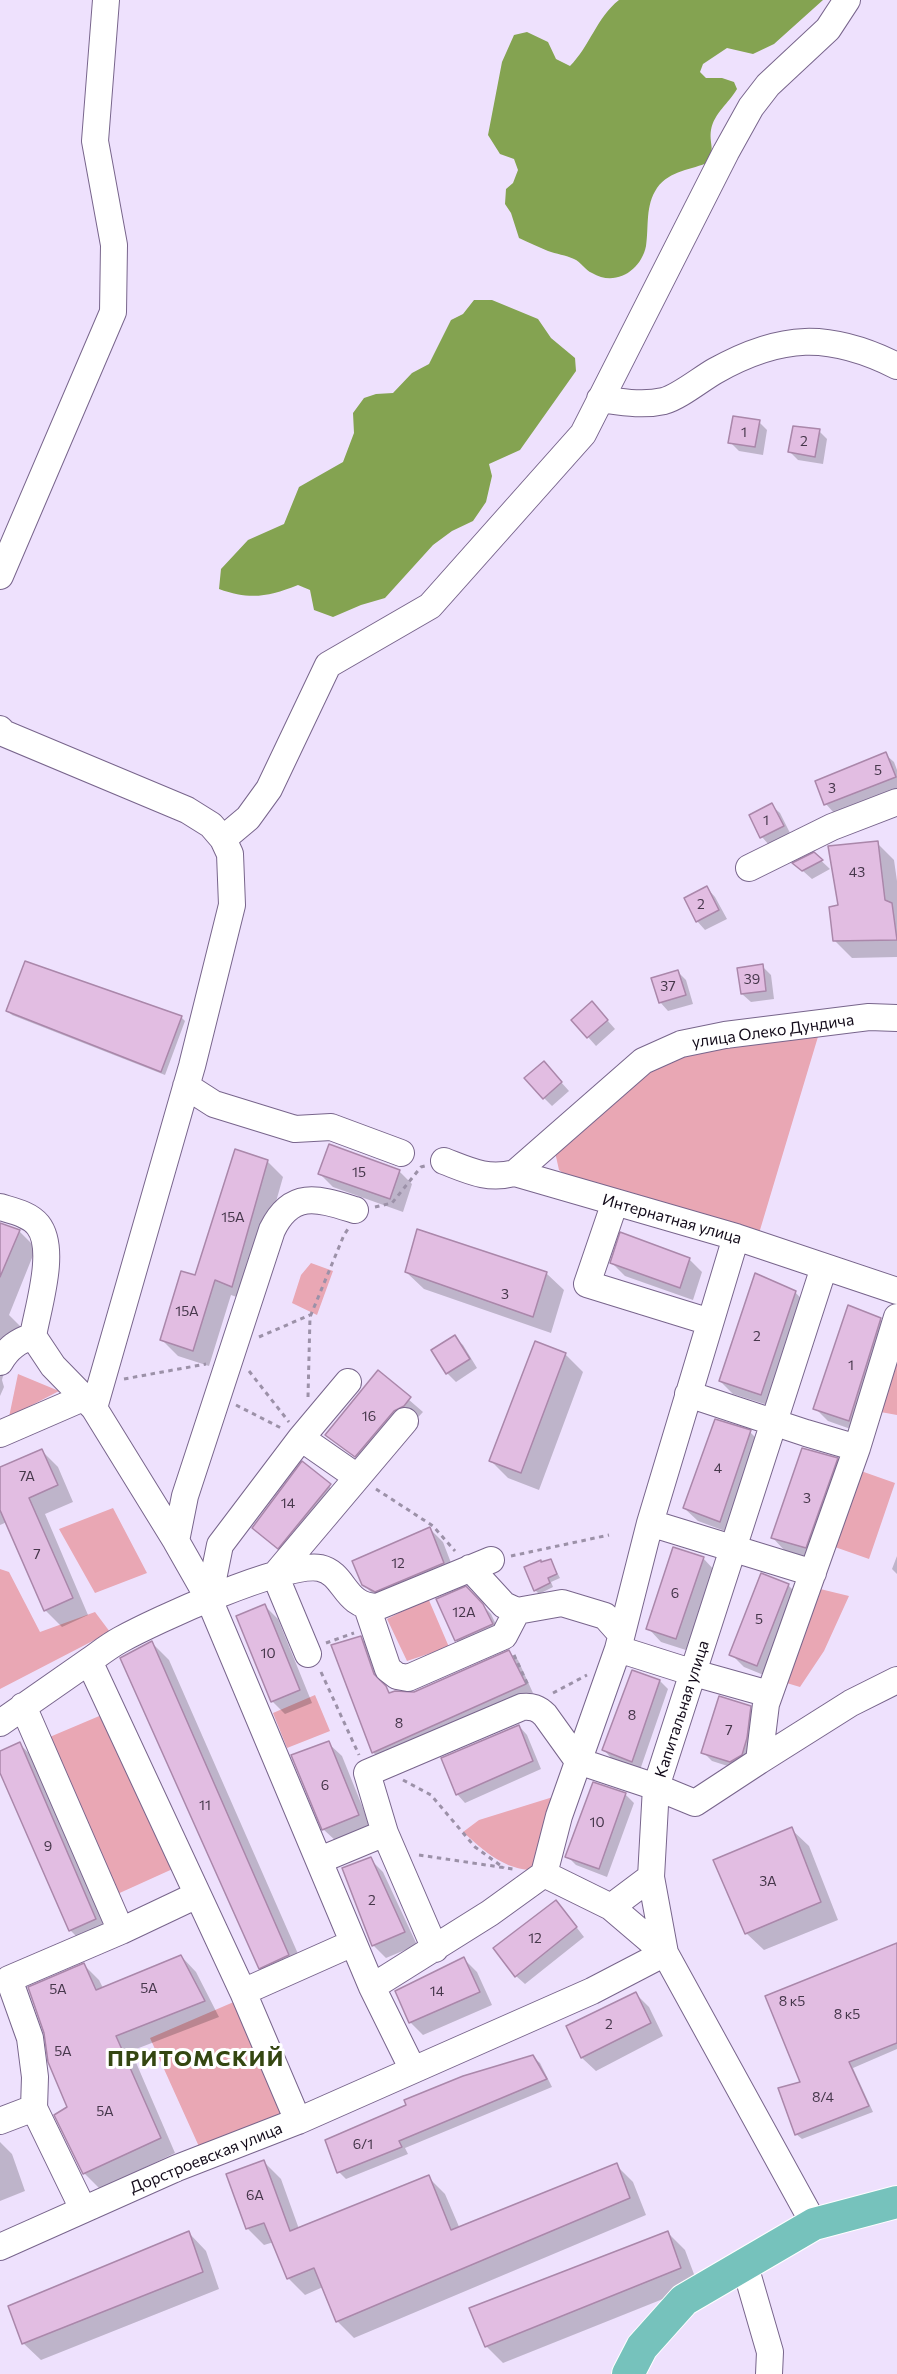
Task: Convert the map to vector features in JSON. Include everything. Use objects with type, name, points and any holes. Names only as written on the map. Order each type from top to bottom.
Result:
[{"type":"main road","points":[[628,2374],[642,2347],[684,2300],[814,2224],[897,2202]]},
{"type":"street","points":[[0,576],[113,312],[114,245],[95,141],[106,0]]},
{"type":"street","points":[[223,839],[248,818],[268,789],[328,665],[430,606],[583,434],[751,107],[768,85],[828,29],[847,0]]},
{"type":"street","points":[[600,399],[641,404],[667,400],[741,357],[781,343],[825,342],[879,358],[897,366]]},
{"type":"street","points":[[0,729],[3,733],[187,810],[210,825],[223,839],[230,854],[232,905],[186,1086],[88,1403]]},
{"type":"street","points":[[749,868],[832,827],[897,802]]},
{"type":"street","name":"улица Олеко Дундича","points":[[515,1173],[643,1061],[681,1044],[725,1035],[869,1017],[897,1018]]},
{"type":"street","points":[[186,1086],[214,1104],[295,1129],[331,1127],[401,1153]]},
{"type":"street","name":"Интернатная улица","points":[[444,1161],[480,1174],[498,1177],[515,1173],[736,1237],[897,1292]]},
{"type":"street","points":[[176,1541],[185,1496],[272,1230],[279,1215],[291,1205],[307,1199],[324,1200],[360,1210]]},
{"type":"street","points":[[615,1202],[587,1284],[710,1322]]},
{"type":"street","points":[[0,1207],[32,1220],[38,1226],[44,1241],[47,1260],[33,1335],[53,1366],[88,1403],[176,1541],[209,1599],[372,1987],[413,2070],[592,1991],[665,1953]]},
{"type":"street","points":[[372,1987],[435,1948],[544,1874],[559,1816],[618,1648],[650,1523],[736,1237]]},
{"type":"street","name":"Капитальная улица","points":[[665,1953],[651,1877],[656,1787],[824,1267]]},
{"type":"street","points":[[759,1761],[769,1694],[857,1448],[897,1317]]},
{"type":"street","points":[[0,1362],[9,1348],[33,1335]]},
{"type":"street","points":[[209,1599],[220,1545],[301,1438],[348,1382]]},
{"type":"street","points":[[688,1394],[857,1448]]},
{"type":"street","points":[[0,1434],[88,1403]]},
{"type":"street","points":[[275,1575],[405,1421]]},
{"type":"street","points":[[301,1438],[357,1477]]},
{"type":"street","points":[[650,1523],[731,1550],[813,1573]]},
{"type":"street","points":[[0,1723],[120,1640],[209,1599],[302,1567],[323,1569],[332,1573],[350,1597],[367,1607],[377,1607],[481,1564],[504,1605],[517,1611],[562,1603],[605,1616],[618,1648],[769,1694]]},
{"type":"street","points":[[275,1575],[308,1654]]},
{"type":"street","points":[[367,1607],[388,1669],[397,1676],[408,1678],[505,1635],[517,1611]]},
{"type":"street","points":[[89,1661],[243,1992],[298,2121]]},
{"type":"street","points":[[435,1948],[389,1842],[372,1772],[536,1703],[578,1761],[656,1787],[695,1803],[851,1703],[897,1680]]},
{"type":"street","points":[[23,1706],[121,1931]]},
{"type":"street","points":[[320,1860],[389,1842]]},
{"type":"street","points":[[544,1874],[611,1906],[665,1953],[814,2224]]},
{"type":"street","points":[[611,1906],[651,1877]]},
{"type":"street","points":[[83,2209],[34,2108],[36,2077],[30,2038],[5,1972],[121,1931],[197,1894]]},
{"type":"street","points":[[243,1992],[353,1943]]},
{"type":"street","name":"Дорстроевская улица","points":[[0,2247],[177,2168],[298,2121],[413,2070]]},
{"type":"street","points":[[0,2121],[34,2108]]},
{"type":"street","points":[[745,2266],[770,2352],[769,2374]]},
{"type":"path","points":[[301,1438],[308,1396],[310,1317],[344,1235],[360,1210],[392,1203],[421,1167],[444,1161]]},
{"type":"path","points":[[232,1353],[262,1385],[301,1438]]},
{"type":"path","points":[[217,1399],[231,1403],[301,1438]]},
{"type":"path","points":[[357,1477],[433,1526],[481,1564],[609,1535]]},
{"type":"path","points":[[505,1635],[536,1703],[618,1648]]},
{"type":"path","points":[[308,1654],[324,1676],[372,1772],[410,1783],[431,1795],[475,1847],[504,1868]]},
{"type":"path","points":[[389,1842],[504,1868],[544,1874]]},
{"type":"shaded area","points":[[619,0],[823,0],[774,44],[753,54],[727,48],[703,64],[700,72],[706,78],[722,78],[734,82],[737,89],[718,113],[713,124],[712,153],[709,162],[675,174],[662,182],[653,195],[649,209],[646,246],[639,263],[626,274],[609,278],[590,272],[568,256],[548,251],[519,238],[511,213],[505,204],[506,189],[513,183],[518,170],[514,159],[500,154],[488,135],[502,62],[514,35],[527,32],[548,42],[556,59],[570,66],[605,15]]},
{"type":"shaded area","points":[[474,300],[492,300],[538,319],[551,338],[575,358],[576,371],[520,450],[489,464],[492,476],[486,502],[473,521],[452,531],[433,545],[385,598],[333,617],[314,610],[310,590],[298,585],[259,596],[240,595],[219,589],[221,569],[248,540],[284,524],[299,487],[343,462],[354,433],[353,413],[364,398],[376,394],[393,393],[412,373],[429,364],[451,320],[463,314]]},
{"type":"shaded area","points":[[820,1030],[757,1240],[570,1178],[559,1170],[555,1152],[670,1051]]},
{"type":"shaded area","points":[[311,1263],[333,1271],[317,1315],[292,1303],[301,1275]]},
{"type":"shaded area","points":[[897,1346],[897,1415],[875,1411]]},
{"type":"shaded area","points":[[18,1374],[59,1391],[9,1417]]},
{"type":"shaded area","points":[[861,1471],[895,1483],[869,1559],[832,1546]]},
{"type":"shaded area","points":[[113,1508],[147,1573],[95,1593],[59,1529]]},
{"type":"shaded area","points":[[0,1569],[9,1572],[40,1632],[95,1612],[110,1632],[0,1689]]},
{"type":"shaded area","points":[[816,1588],[849,1596],[824,1651],[800,1687],[780,1681]]},
{"type":"shaded area","points":[[428,1598],[449,1647],[407,1661],[387,1619]]},
{"type":"shaded area","points":[[315,1695],[330,1731],[287,1748],[273,1713]]},
{"type":"shaded area","points":[[104,1714],[177,1867],[113,1896],[45,1739]]},
{"type":"shaded area","points":[[553,1797],[538,1870],[516,1868],[506,1864],[488,1853],[463,1832],[479,1820]]},
{"type":"shaded area","points":[[236,2001],[284,2112],[201,2151],[150,2038]]},
{"type":"building","points":[[733,416],[760,420],[755,447],[728,443]]},
{"type":"building","points":[[793,426],[820,429],[815,457],[788,452]]},
{"type":"building","points":[[886,752],[896,777],[824,805],[815,781]]},
{"type":"building","points":[[772,803],[784,826],[760,838],[749,815]]},
{"type":"building","points":[[878,841],[885,900],[892,903],[897,940],[833,941],[829,907],[838,905],[828,846]]},
{"type":"building","points":[[814,852],[823,860],[802,871],[792,863]]},
{"type":"building","points":[[707,886],[719,910],[696,922],[684,898]]},
{"type":"building","points":[[25,961],[182,1016],[161,1072],[6,1011]]},
{"type":"building","points":[[763,964],[766,991],[741,994],[737,968]]},
{"type":"building","points":[[678,970],[686,995],[659,1003],[651,978]]},
{"type":"building","points":[[592,1001],[608,1020],[587,1038],[571,1020]]},
{"type":"building","points":[[544,1061],[562,1082],[543,1099],[524,1078]]},
{"type":"building","points":[[329,1144],[400,1170],[390,1199],[318,1174]]},
{"type":"building","points":[[235,1149],[268,1160],[232,1287],[215,1280],[193,1351],[160,1340],[181,1271],[195,1275]]},
{"type":"building","points":[[0,1223],[20,1230],[0,1277]]},
{"type":"building","points":[[417,1229],[547,1272],[533,1317],[405,1272]]},
{"type":"building","points":[[620,1232],[690,1258],[680,1288],[610,1263]]},
{"type":"building","points":[[755,1273],[796,1291],[761,1395],[719,1381]]},
{"type":"building","points":[[848,1305],[881,1318],[849,1421],[813,1409]]},
{"type":"building","points":[[455,1335],[470,1359],[446,1374],[431,1350]]},
{"type":"building","points":[[535,1341],[566,1353],[521,1473],[489,1461]]},
{"type":"building","points":[[378,1370],[411,1397],[404,1406],[394,1411],[355,1457],[325,1435]]},
{"type":"building","points":[[715,1419],[751,1430],[720,1522],[683,1508]]},
{"type":"building","points":[[802,1448],[838,1458],[806,1548],[771,1538]]},
{"type":"building","points":[[42,1449],[58,1485],[29,1498],[73,1598],[44,1611],[0,1510],[0,1467]]},
{"type":"building","points":[[302,1461],[331,1484],[278,1549],[252,1528]]},
{"type":"building","points":[[430,1527],[444,1563],[375,1592],[362,1585],[352,1561]]},
{"type":"building","points":[[673,1547],[704,1557],[676,1639],[646,1629]]},
{"type":"building","points":[[551,1559],[557,1574],[548,1578],[550,1583],[534,1591],[524,1567],[541,1560],[541,1562]]},
{"type":"building","points":[[761,1573],[789,1584],[757,1666],[729,1655]]},
{"type":"building","points":[[466,1586],[483,1604],[493,1624],[455,1641],[436,1599]]},
{"type":"building","points":[[265,1604],[300,1690],[271,1702],[236,1616]]},
{"type":"building","points":[[361,1636],[374,1674],[386,1686],[389,1693],[414,1692],[509,1650],[526,1684],[372,1753],[331,1645]]},
{"type":"building","points":[[152,1641],[289,1955],[259,1969],[120,1658]]},
{"type":"building","points":[[632,1670],[660,1680],[632,1762],[602,1750]]},
{"type":"building","points":[[719,1696],[751,1706],[747,1738],[742,1755],[730,1762],[701,1753]]},
{"type":"building","points":[[519,1725],[533,1761],[456,1795],[441,1758]]},
{"type":"building","points":[[329,1741],[359,1815],[322,1830],[291,1755]]},
{"type":"building","points":[[20,1742],[96,1919],[69,1931],[0,1773],[0,1751]]},
{"type":"building","points":[[593,1782],[626,1793],[599,1869],[565,1857]]},
{"type":"building","points":[[792,1827],[821,1902],[745,1934],[713,1860]]},
{"type":"building","points":[[371,1857],[405,1932],[372,1946],[342,1868]]},
{"type":"building","points":[[556,1900],[577,1927],[515,1977],[493,1948]]},
{"type":"building","points":[[897,1943],[897,2043],[849,2062],[869,2106],[795,2135],[778,2088],[800,2082],[765,1996]]},
{"type":"building","points":[[181,1955],[205,2001],[116,2036],[161,2138],[83,2174],[54,2115],[67,2107],[48,2062],[44,2033],[28,1987],[84,1963],[96,1990]]},
{"type":"building","points":[[464,1957],[480,1992],[409,2023],[395,1991]]},
{"type":"building","points":[[636,1992],[651,2023],[581,2058],[566,2026]]},
{"type":"building","points":[[533,2055],[547,2079],[399,2141],[402,2147],[337,2173],[325,2140],[406,2105],[404,2100],[463,2076]]},
{"type":"building","points":[[264,2160],[290,2231],[429,2175],[451,2230],[617,2163],[630,2198],[336,2322],[314,2268],[287,2279],[264,2223],[246,2229],[226,2174]]},
{"type":"building","points":[[189,2231],[203,2272],[22,2344],[8,2306]]},
{"type":"building","points":[[668,2231],[681,2268],[485,2347],[469,2308]]},
{"type":"district","name":"ПРИТОМСКИЙ","points":[[196,2059]]}]
